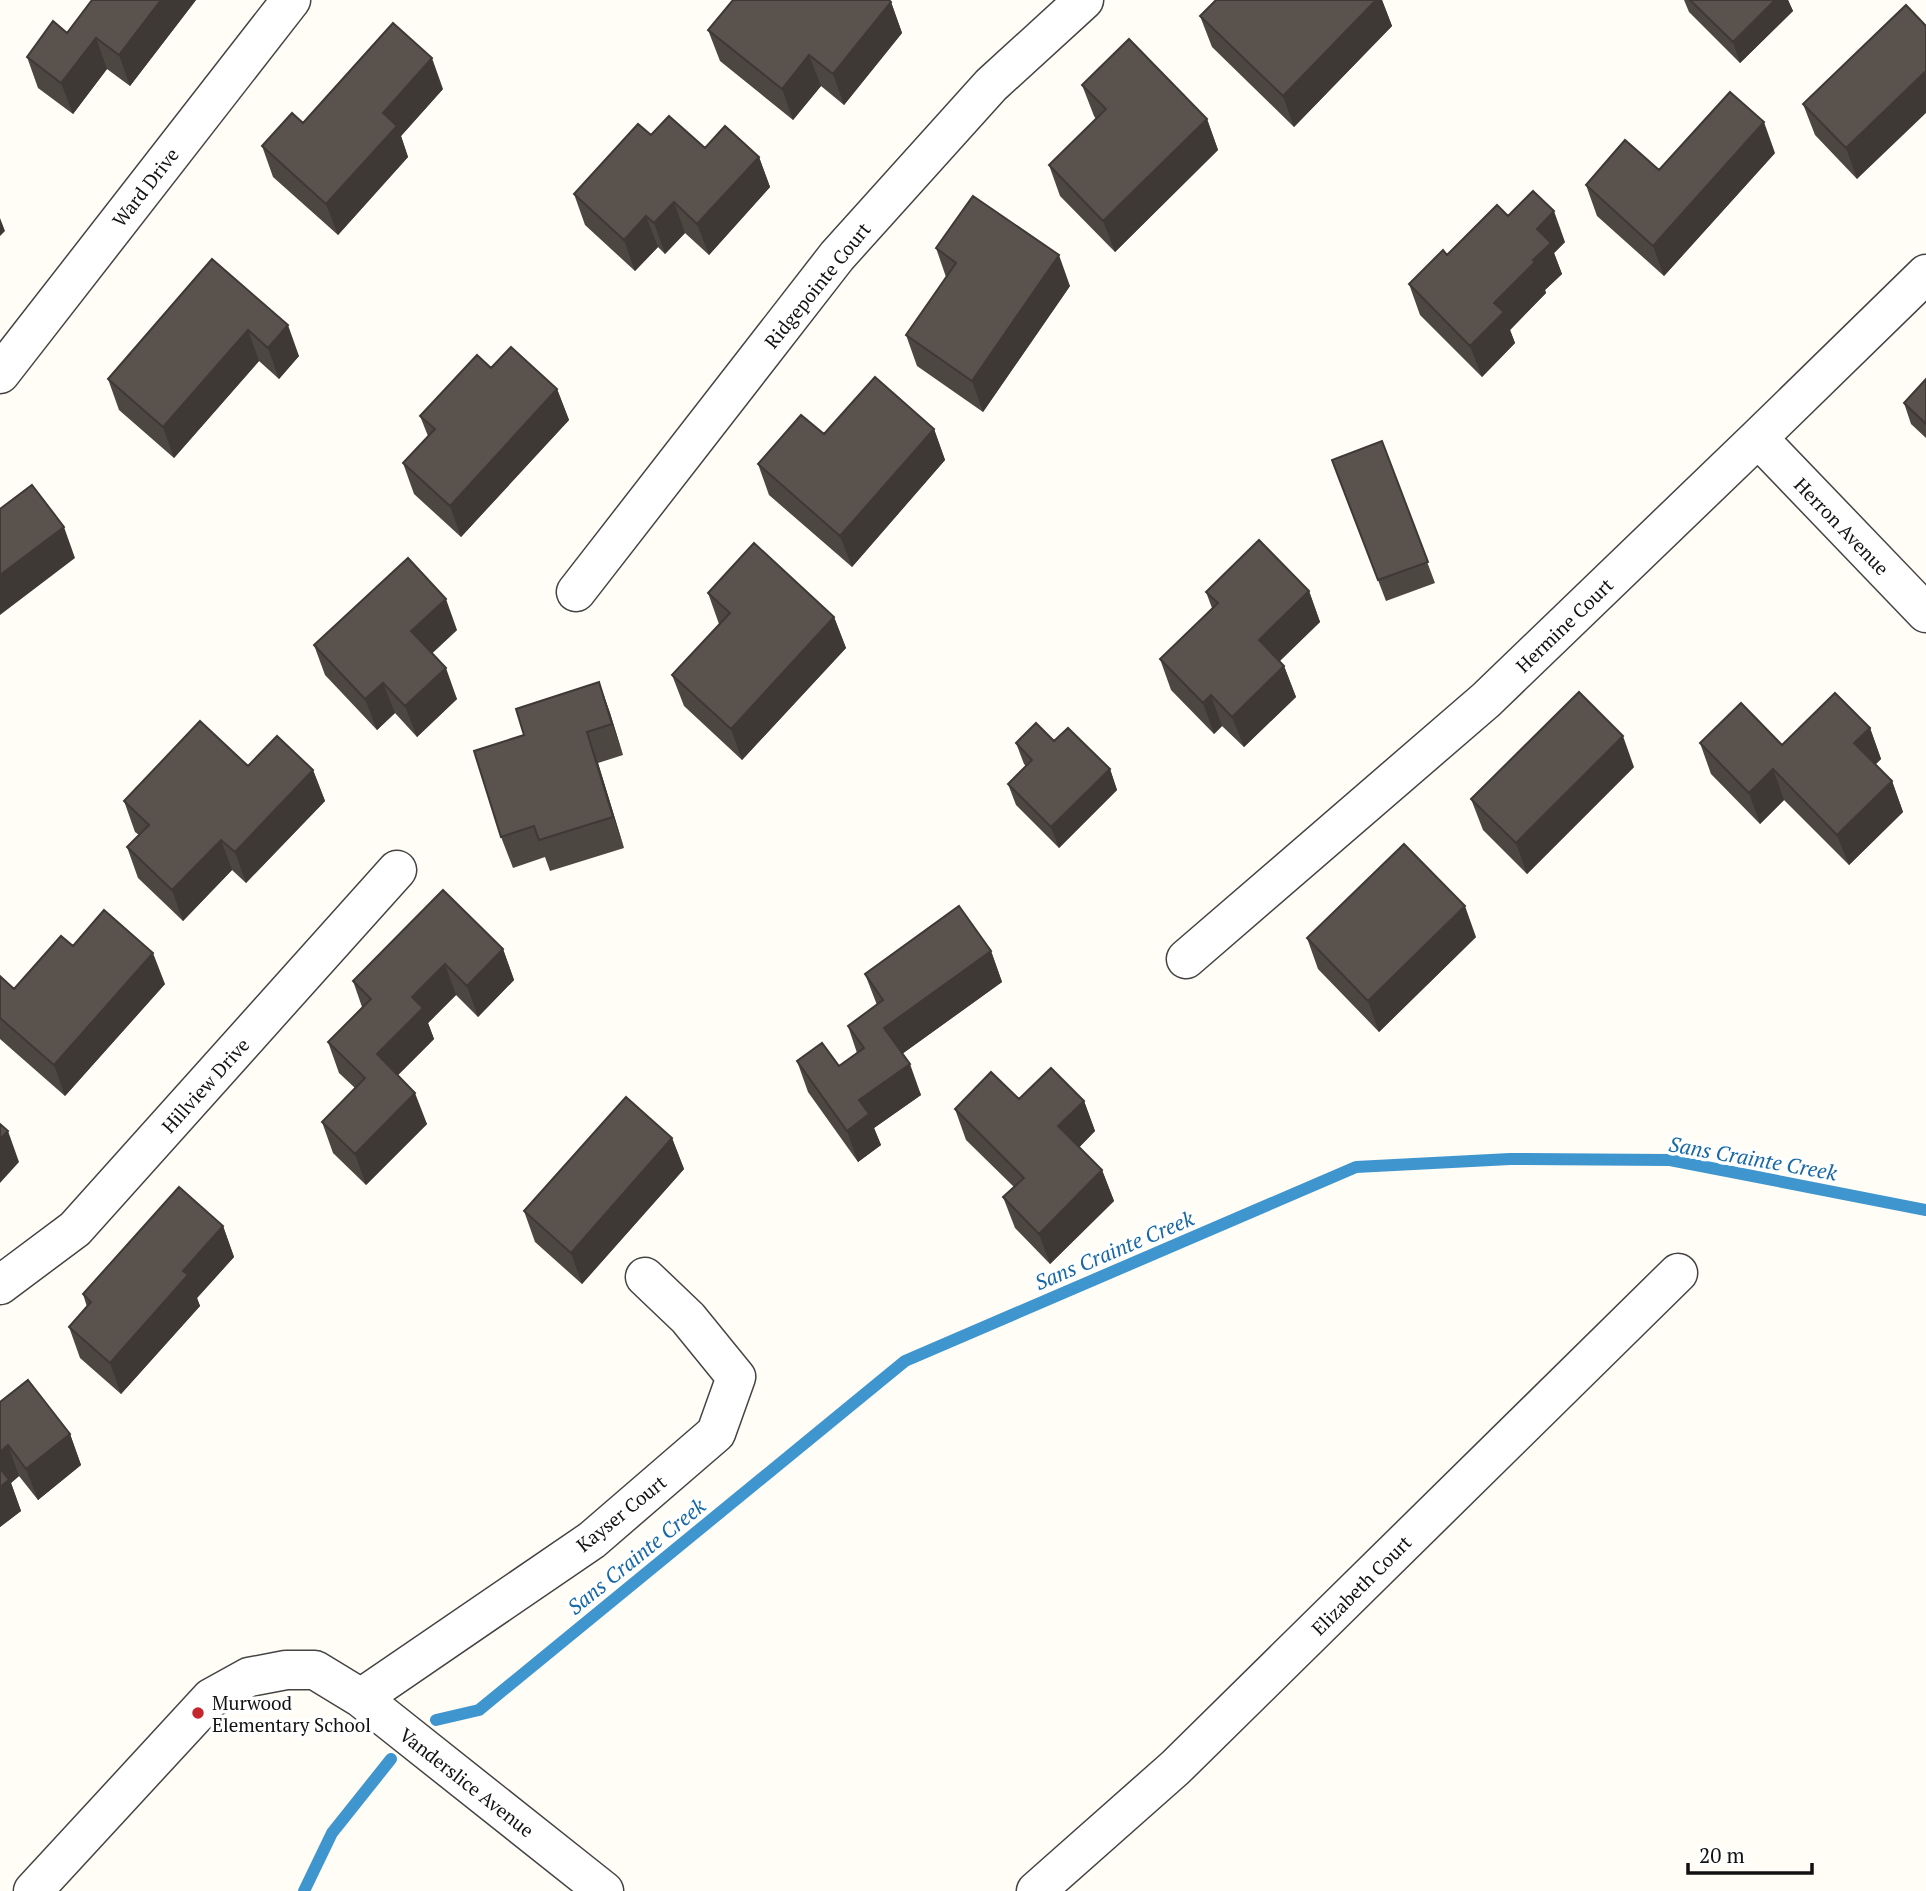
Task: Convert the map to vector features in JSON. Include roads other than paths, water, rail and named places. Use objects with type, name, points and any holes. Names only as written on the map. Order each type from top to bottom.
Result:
[{"type":"street","name":"Ward Drive","points":[[0,374],[291,0]]},
{"type":"street","name":"Ridgepointe Court","points":[[576,592],[837,256],[990,85],[1084,0]]},
{"type":"street","name":"Hermine Court","points":[[1186,959],[1486,700],[1926,274]]},
{"type":"street","name":"Herron Avenue","points":[[1758,438],[1926,613]]},
{"type":"street","name":"Hillview Drive","points":[[0,1285],[75,1230],[397,870]]},
{"type":"street","name":"Elizabeth Court","points":[[1036,1891],[1175,1768],[1678,1272]]},
{"type":"street","name":"Kayser Court","points":[[361,1698],[592,1540],[716,1433],[736,1377],[688,1318],[645,1277]]},
{"type":"street","name":"Vanderslice Avenue","points":[[33,1891],[211,1698],[249,1677],[286,1670],[315,1670],[361,1698],[604,1891]]},
{"type":"waterway","name":"Sans Crainte Creek","points":[[436,1720],[479,1710],[905,1361],[1356,1167],[1510,1159],[1670,1160],[1926,1210]]},
{"type":"waterway","name":"Sans Crainte Creek","points":[[304,1891],[332,1833],[391,1759]]},
{"type":"place","name":"Murwood Elementary School","points":[[198,1713]]}]
